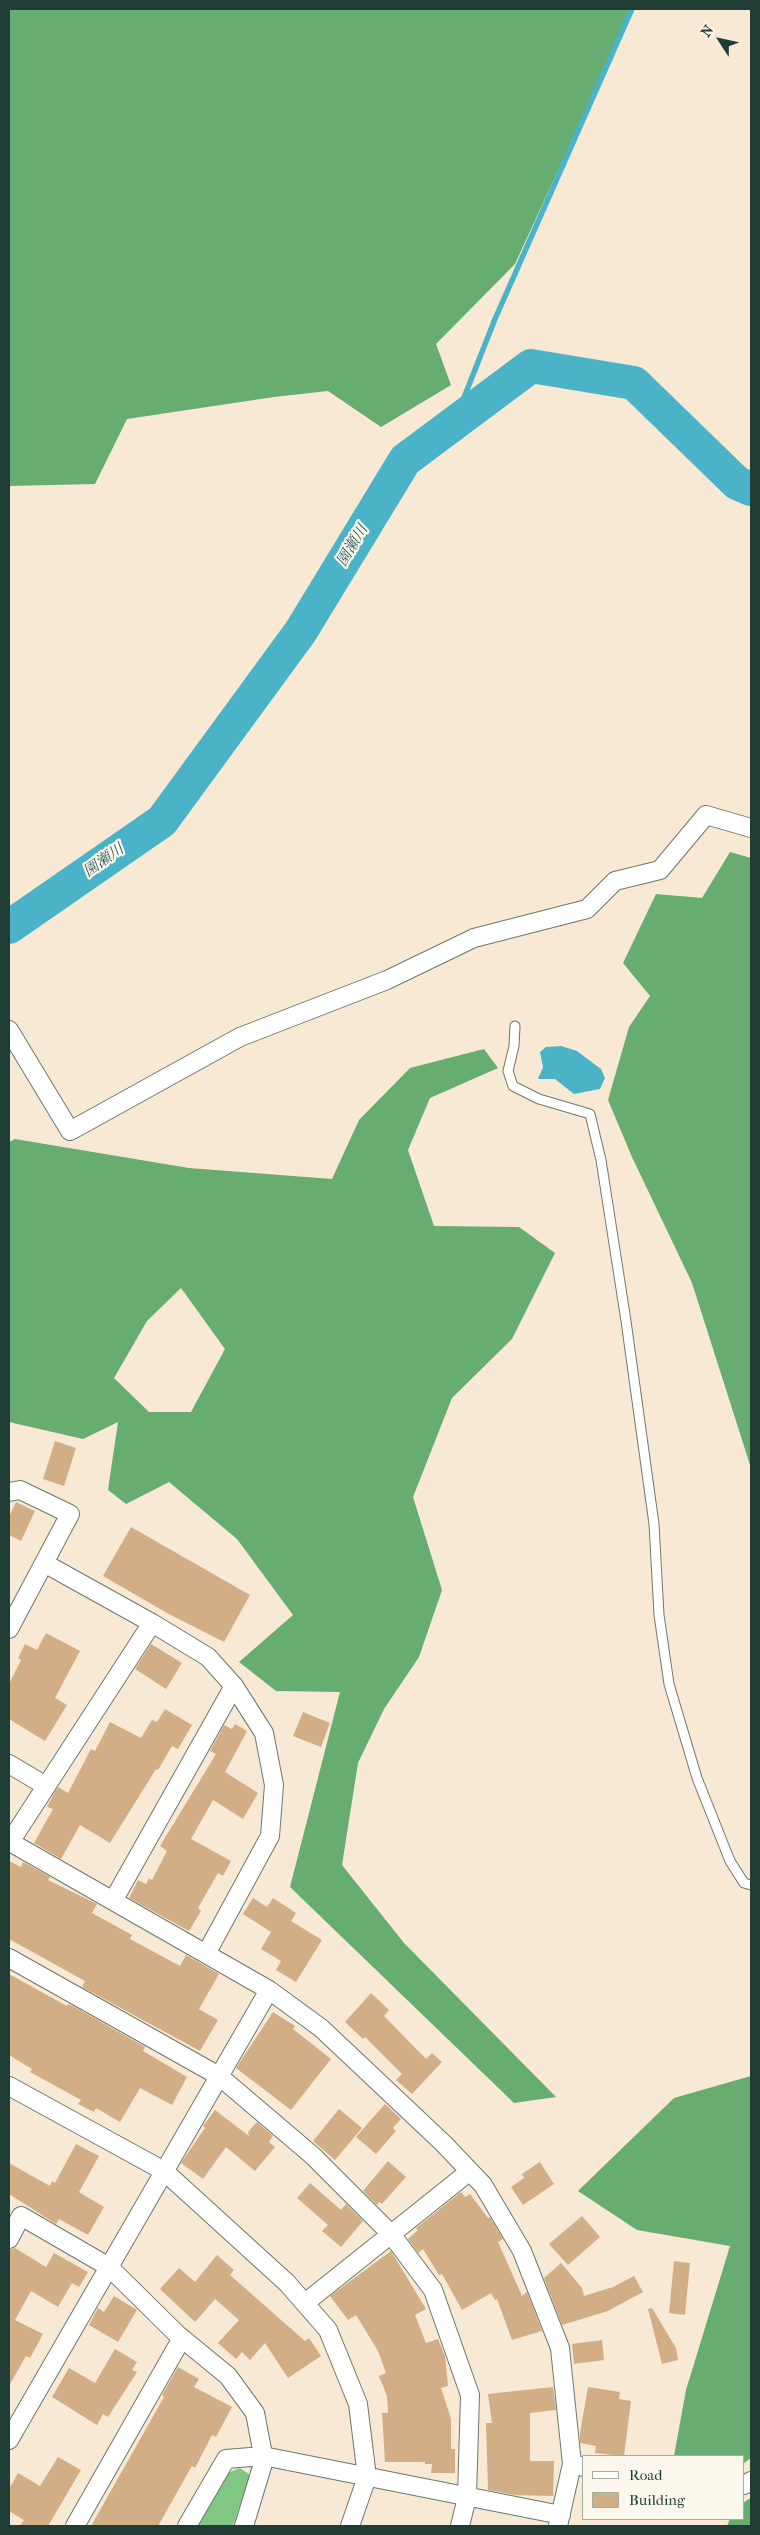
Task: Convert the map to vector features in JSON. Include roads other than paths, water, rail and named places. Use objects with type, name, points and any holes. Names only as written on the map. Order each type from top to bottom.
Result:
[{"type":"street","points":[[9,1030],[70,1131],[240,1037],[387,980],[474,938],[587,909],[615,881],[660,870],[706,815],[751,828]]},
{"type":"street","points":[[9,1492],[20,1490],[70,1514],[9,1629]]},
{"type":"street","points":[[44,1563],[152,1623],[208,1657],[234,1686],[264,1733],[274,1784],[270,1836],[206,1954]]},
{"type":"street","points":[[152,1623],[10,1843],[269,1990],[321,2028],[483,2185],[522,2251],[560,2348],[578,2465],[560,2521],[467,2497],[263,2456],[226,2459],[187,2526]]},
{"type":"street","points":[[113,1901],[234,1686]]},
{"type":"street","points":[[9,1764],[46,1786]]},
{"type":"street","points":[[9,1958],[219,2076],[313,2156],[391,2234],[433,2290],[470,2395],[467,2497],[460,2526]]},
{"type":"street","points":[[9,2440],[269,1990]]},
{"type":"street","points":[[9,2086],[164,2171],[287,2283],[328,2330],[358,2404],[366,2477],[350,2526]]},
{"type":"street","points":[[305,2303],[470,2171]]},
{"type":"street","points":[[9,2238],[15,2213],[110,2267],[182,2338],[228,2376],[256,2413],[264,2460],[244,2526]]},
{"type":"street","points":[[74,2526],[182,2338]]},
{"type":"lane","points":[[515,1026],[514,1046],[508,1071],[513,1086],[539,1099],[590,1114],[601,1160],[626,1321],[654,1524],[659,1615],[669,1684],[697,1778],[730,1861],[744,1883],[751,1885]]},
{"type":"water","points":[[561,1046],[577,1051],[601,1069],[605,1078],[600,1089],[574,1094],[555,1079],[538,1079],[543,1067],[540,1052],[546,1047]]},
{"type":"waterway","points":[[454,423],[495,319],[632,9]]},
{"type":"waterway","name":"園瀬川","points":[[9,927],[162,821],[301,631],[405,460],[531,366],[634,383],[737,483],[751,489]]}]
